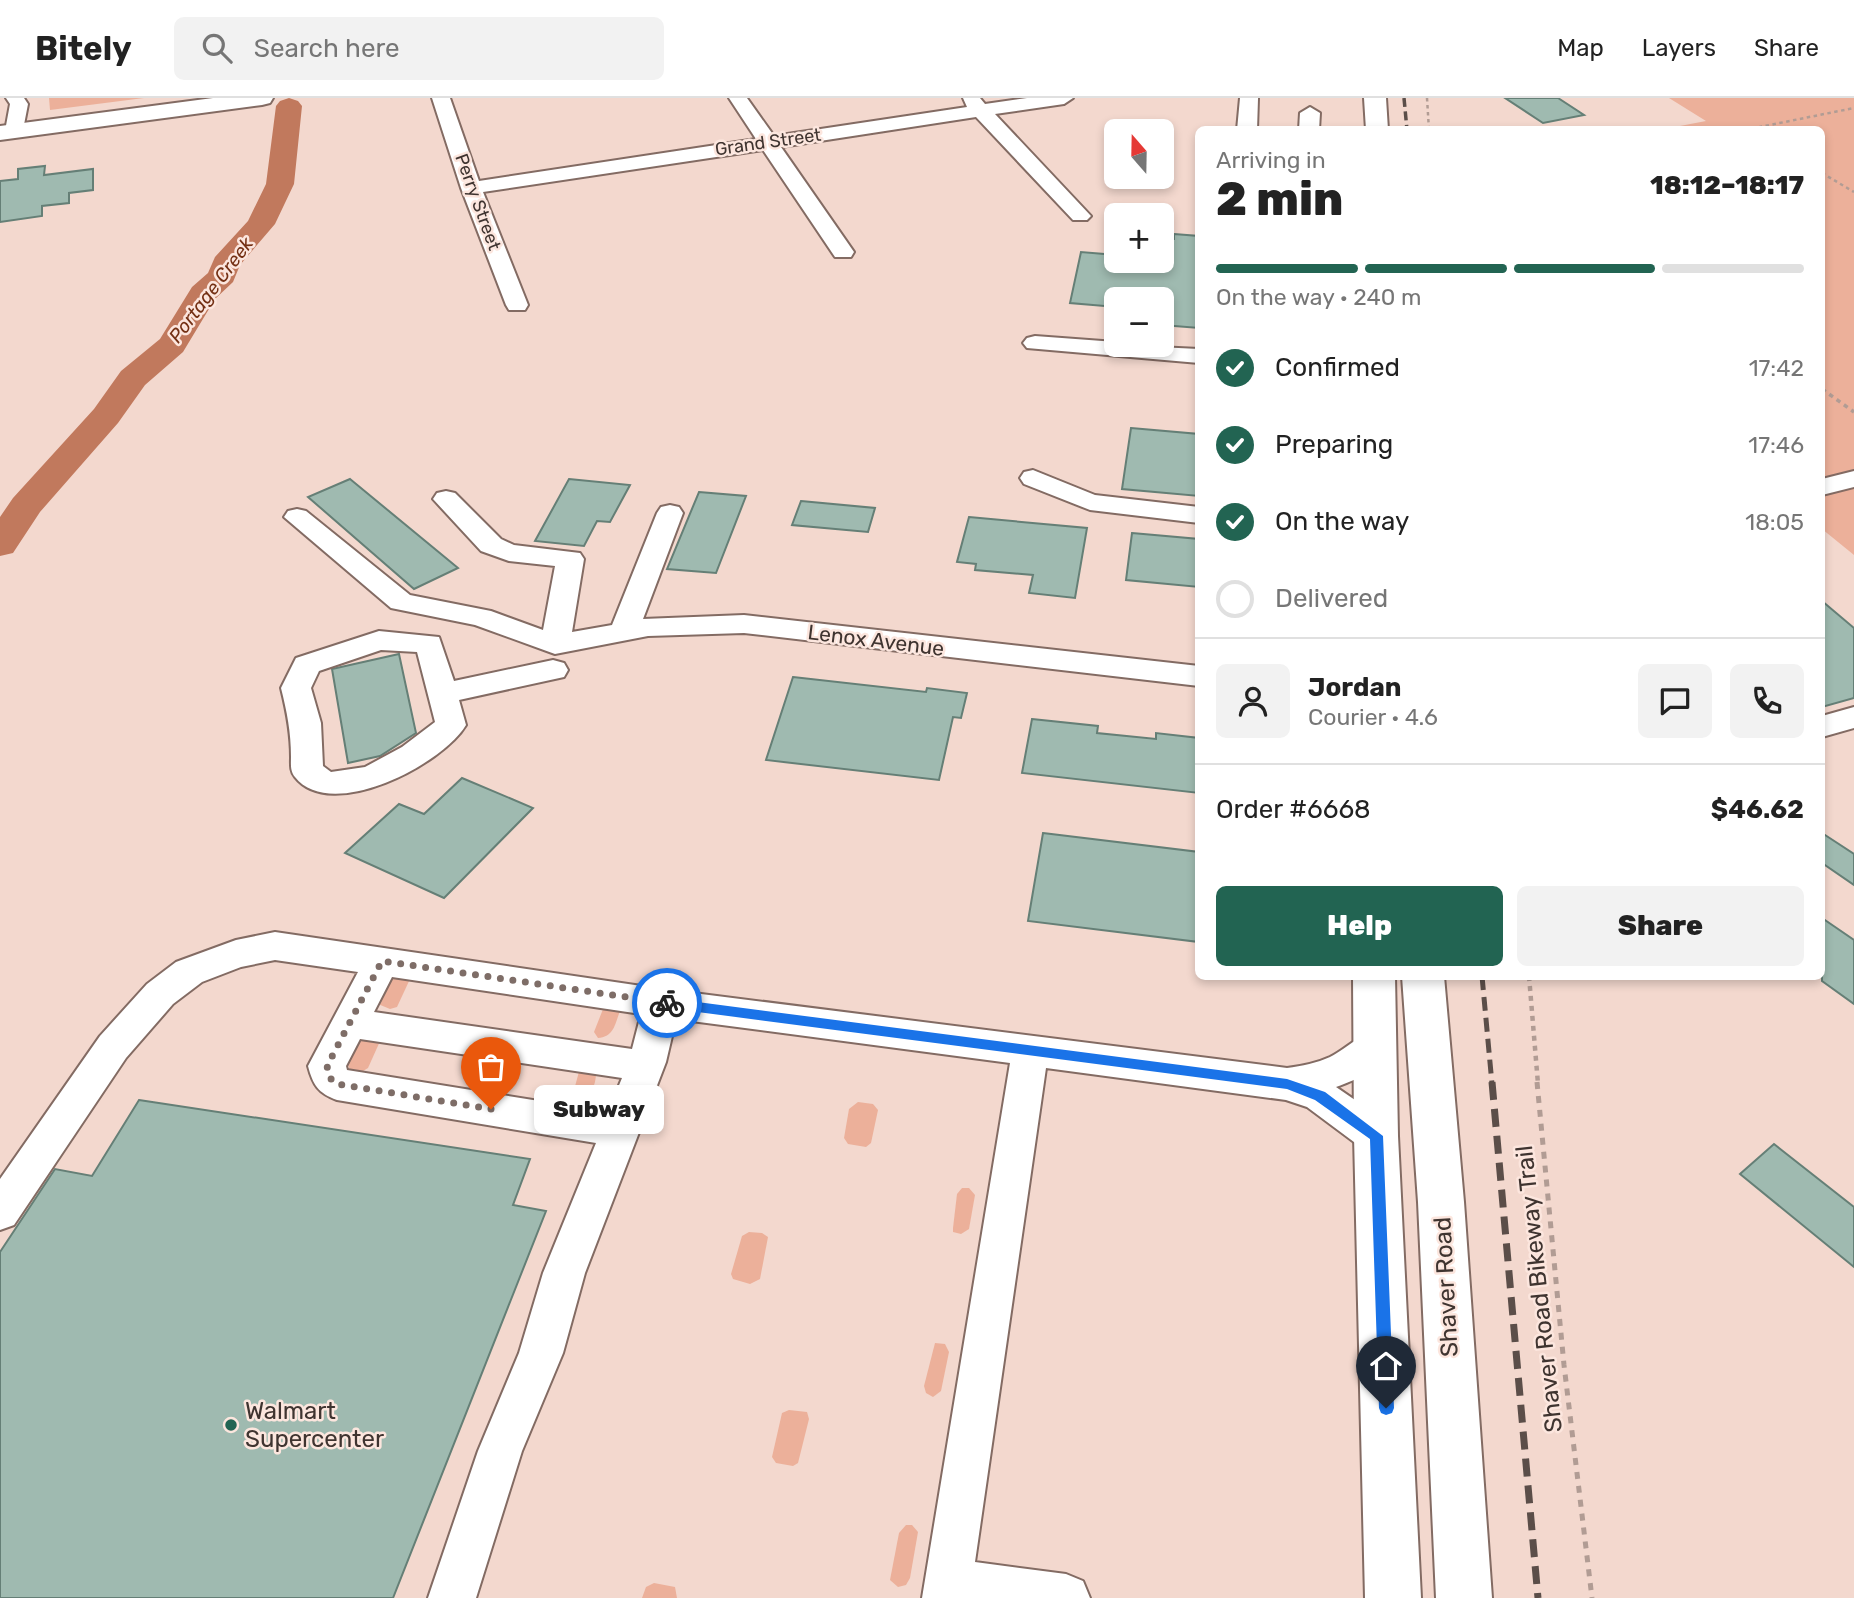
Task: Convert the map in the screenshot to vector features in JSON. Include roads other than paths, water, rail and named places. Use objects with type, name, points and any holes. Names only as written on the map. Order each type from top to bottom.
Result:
[{"type":"main road","points":[[8,132],[262,98]]},
{"type":"main road","points":[[1375,98],[1377,126]]},
{"type":"main road","points":[[1374,980],[1376,1136],[1393,1598]]},
{"type":"main road","name":"Shaver Road","points":[[1423,980],[1441,1202],[1464,1598]]},
{"type":"street","points":[[8,132],[19,104],[15,98]]},
{"type":"street","points":[[32,98],[37,106],[41,128]]},
{"type":"street","points":[[442,100],[467,98]]},
{"type":"street","points":[[738,98],[843,251]]},
{"type":"street","name":"Grand Street","points":[[471,188],[976,105],[1065,98]]},
{"type":"street","points":[[1247,126],[1250,98]]},
{"type":"street","name":"Perry Street","points":[[442,100],[471,188],[517,305]]},
{"type":"street","points":[[976,105],[1080,216]]},
{"type":"street","points":[[1035,343],[1195,356]]},
{"type":"street","points":[[1033,478],[1090,502],[1195,514]]},
{"type":"street","points":[[1825,486],[1854,480]]},
{"type":"street","points":[[446,499],[491,545],[509,553],[570,559],[554,657]]},
{"type":"street","points":[[624,631],[670,513]]},
{"type":"street","name":"Lenox Avenue","points":[[443,693],[624,631],[692,624],[744,624],[1195,676]]},
{"type":"street","points":[[379,640],[429,644],[443,693],[451,725],[413,755],[372,777],[325,783],[307,771],[306,723],[296,688],[307,665],[379,640]]},
{"type":"street","points":[[1825,726],[1854,717]]},
{"type":"street","points":[[0,1212],[113,1047],[160,994],[189,972],[236,954],[275,946],[662,1003],[1287,1084],[1320,1096],[1376,1136]]},
{"type":"street","points":[[382,961],[327,1066],[330,1078],[337,1084],[619,1130]]},
{"type":"street","points":[[452,1598],[500,1451],[541,1353],[564,1273],[645,1066],[662,1003]]},
{"type":"street","points":[[350,1023],[645,1066]]},
{"type":"street","points":[[1287,1084],[1321,1078],[1359,1062],[1376,1045]]},
{"type":"street","points":[[1030,1052],[948,1590],[1066,1598]]},
{"type":"lane","points":[[297,517],[401,602],[481,617],[554,657]]},
{"type":"waterway","name":"Portage Creek","points":[[0,545],[26,506],[106,416],[133,378],[172,345],[203,294],[222,276],[226,263],[261,224],[280,184],[289,106]]},
{"type":"railway","points":[[1404,98],[1407,126]]},
{"type":"railway","points":[[1482,980],[1492,1084]]},
{"type":"railway","points":[[1492,1082],[1538,1598]]},
{"type":"place","name":"Subway","points":[[491,1109]]},
{"type":"place","name":"Walmart Supercenter","points":[[231,1425]]}]
